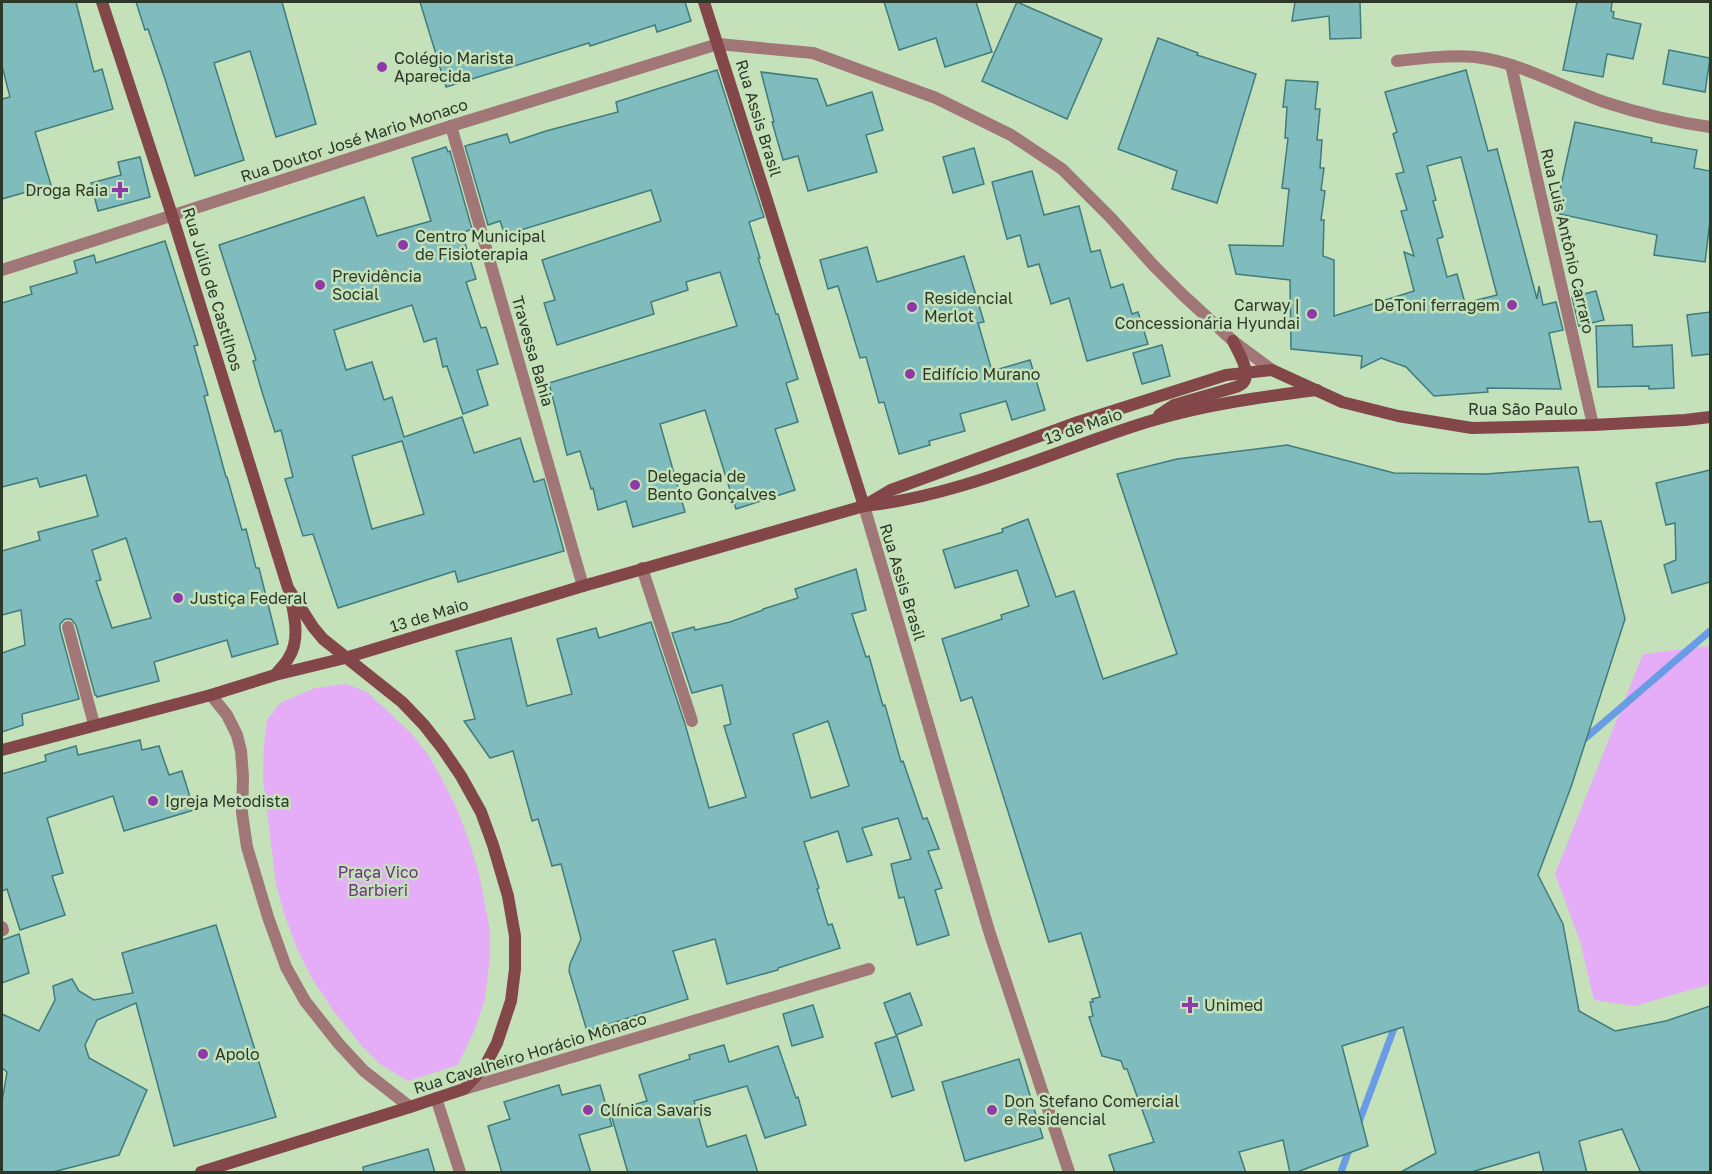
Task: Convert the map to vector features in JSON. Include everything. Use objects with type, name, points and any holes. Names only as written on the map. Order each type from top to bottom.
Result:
[{"type":"main road","name":"Rua Júlio de Castilhos","points":[[102,2],[172,214],[288,588],[295,620],[294,645],[289,658],[275,675]]},
{"type":"main road","name":"Rua Assis Brasil","points":[[704,2],[864,506]]},
{"type":"main road","points":[[1148,421],[1174,405],[1245,382],[1246,373],[1233,341]]},
{"type":"main road","name":"13 de Maio","points":[[864,506],[891,490],[1078,422],[1226,375],[1272,370]]},
{"type":"main road","name":"Rua São Paulo","points":[[1272,370],[1342,402],[1398,416],[1472,428],[1593,425],[1710,417]]},
{"type":"main road","name":"13 de Maio","points":[[2,750],[345,658],[642,568],[864,506],[895,503],[971,482],[1148,421],[1264,397],[1317,390]]},
{"type":"main road","name":"Rua Júlio de Castilhos","points":[[288,588],[313,627],[345,658],[402,702],[442,747],[481,812],[493,845],[508,896],[515,936],[515,969],[511,1001],[497,1044],[485,1066],[464,1089]]},
{"type":"main road","name":"Rua Cavalheiro Horácio Mônaco","points":[[201,1173],[464,1089]]},
{"type":"street","name":"Rua Doutor José Mario Monaco","points":[[2,270],[172,214],[718,44]]},
{"type":"street","points":[[718,44],[813,52],[936,99],[1011,135],[1062,170],[1111,218],[1176,288],[1233,341],[1272,370]]},
{"type":"street","points":[[1397,61],[1437,57],[1476,57],[1511,65],[1605,102],[1685,123],[1710,127]]},
{"type":"street","name":"Rua Luis Antônio Carraro","points":[[1511,65],[1593,425]]},
{"type":"street","name":"Travessa Bahia","points":[[451,126],[583,586]]},
{"type":"street","name":"Rua Assis Brasil","points":[[864,506],[989,931],[1069,1173]]},
{"type":"street","points":[[642,568],[692,721]]},
{"type":"street","points":[[68,627],[94,724]]},
{"type":"street","points":[[211,694],[237,735],[241,751],[242,813],[247,847],[286,967],[305,1001],[339,1044],[364,1071],[411,1107]]},
{"type":"street","name":"Rua Cavalheiro Horácio Mônaco","points":[[464,1089],[869,969]]},
{"type":"street","points":[[436,1098],[460,1173]]},
{"type":"green space","points":[[1707,646],[1710,648],[1710,984],[1635,1006],[1594,1000],[1580,941],[1555,874],[1643,654]]},
{"type":"green space","name":"Praça Vico Barbieri","points":[[346,684],[367,692],[412,734],[429,756],[457,809],[469,841],[479,874],[490,930],[490,957],[485,999],[475,1029],[458,1065],[408,1081],[380,1064],[335,1013],[311,977],[296,946],[276,884],[263,779],[267,720],[280,703],[315,688]]},
{"type":"building","points":[[2,2],[76,2],[94,72],[102,69],[113,109],[35,132],[51,185],[2,199],[2,99],[10,97],[2,66]]},
{"type":"building","points":[[136,2],[282,2],[316,124],[276,137],[250,51],[214,63],[244,160],[195,176],[165,79]]},
{"type":"building","points":[[420,2],[685,2],[691,21],[657,32],[655,25],[446,87]]},
{"type":"building","points":[[884,2],[976,2],[992,52],[945,67],[936,38],[899,50]]},
{"type":"building","points":[[1017,2],[1102,39],[1067,119],[982,81]]},
{"type":"building","points":[[1295,2],[1360,2],[1361,38],[1330,39],[1329,16],[1292,21]]},
{"type":"building","points":[[1577,2],[1612,2],[1613,18],[1641,24],[1633,59],[1607,54],[1603,77],[1563,70]]},
{"type":"building","points":[[1158,38],[1198,53],[1197,55],[1256,74],[1217,203],[1172,189],[1177,171],[1118,149]]},
{"type":"building","points":[[1669,50],[1710,58],[1705,92],[1663,84]]},
{"type":"building","points":[[717,70],[764,217],[749,222],[760,258],[758,258],[798,379],[786,383],[798,422],[775,429],[795,490],[736,509],[705,410],[660,424],[685,512],[633,527],[626,501],[598,510],[580,451],[567,455],[549,383],[737,326],[720,272],[686,282],[688,290],[651,302],[654,314],[557,345],[544,303],[555,300],[542,260],[661,221],[651,190],[505,235],[500,221],[488,225],[465,146],[507,134],[510,143],[618,112],[616,102]]},
{"type":"building","points":[[1466,70],[1488,151],[1497,149],[1537,299],[1539,286],[1543,305],[1556,302],[1563,330],[1549,333],[1561,389],[1487,388],[1488,392],[1434,396],[1406,367],[1381,358],[1361,368],[1362,356],[1291,349],[1290,280],[1236,274],[1229,245],[1283,246],[1289,189],[1282,188],[1288,138],[1285,138],[1287,107],[1283,107],[1286,80],[1318,82],[1315,109],[1320,109],[1317,140],[1322,140],[1320,168],[1324,168],[1321,190],[1325,191],[1321,220],[1324,220],[1323,256],[1334,260],[1334,316],[1414,291],[1404,252],[1414,256],[1401,211],[1407,210],[1396,174],[1404,172],[1393,134],[1397,132],[1385,92]],"holes":[[[1461,157],[1497,295],[1465,303],[1457,274],[1447,277],[1437,239],[1443,237],[1433,201],[1436,200],[1427,166]]]},
{"type":"building","points":[[761,72],[817,79],[827,106],[872,92],[883,130],[866,135],[877,172],[808,191],[798,156],[783,160]]},
{"type":"building","points":[[1575,122],[1652,138],[1651,142],[1697,150],[1694,168],[1710,171],[1710,221],[1705,262],[1654,255],[1657,235],[1555,213]]},
{"type":"building","points":[[446,147],[448,152],[450,151],[472,229],[462,233],[476,279],[466,282],[481,328],[486,327],[498,364],[477,370],[488,405],[463,414],[447,366],[443,367],[436,338],[424,342],[412,305],[334,330],[346,370],[372,362],[384,400],[392,397],[404,437],[462,417],[474,453],[520,438],[534,482],[544,479],[564,551],[458,582],[455,571],[338,608],[313,534],[303,536],[285,479],[293,477],[281,430],[275,432],[253,361],[256,360],[219,245],[364,197],[377,236],[431,221],[412,158]],"holes":[[[402,441],[424,514],[372,529],[352,456]]]},
{"type":"building","points":[[974,148],[984,184],[953,193],[943,157]]},
{"type":"building","name":"Droga Raia","points":[[140,157],[150,197],[98,211],[91,183],[121,175],[118,162]]},
{"type":"building","points":[[1032,171],[1044,215],[1079,206],[1091,252],[1100,250],[1111,288],[1123,284],[1132,314],[1138,312],[1148,344],[1087,361],[1069,298],[1051,304],[1039,264],[1028,267],[1020,235],[1007,239],[992,182]]},
{"type":"building","points":[[165,241],[198,345],[194,346],[208,395],[204,396],[226,477],[242,530],[246,529],[256,568],[259,568],[278,644],[232,657],[227,640],[154,662],[159,681],[97,697],[76,625],[71,619],[65,619],[60,624],[60,629],[79,699],[22,714],[23,725],[2,732],[2,653],[25,645],[21,610],[2,615],[2,551],[40,540],[38,532],[98,516],[86,475],[40,487],[37,478],[2,487],[2,303],[32,294],[30,287],[77,273],[74,261],[94,255],[96,263]],"holes":[[[126,538],[151,618],[112,628],[96,581],[101,580],[92,550]]]},
{"type":"building","points":[[867,247],[877,282],[964,256],[984,322],[978,323],[992,371],[1030,360],[1045,410],[1012,420],[1006,401],[960,414],[965,431],[929,441],[930,445],[899,454],[884,402],[879,403],[866,357],[860,358],[838,286],[828,289],[820,260]]},
{"type":"building","points":[[1596,291],[1604,320],[1579,326],[1572,297]]},
{"type":"building","points":[[1710,312],[1710,354],[1692,356],[1687,315]]},
{"type":"building","points":[[1632,325],[1633,347],[1672,345],[1674,388],[1598,387],[1596,326]]},
{"type":"building","points":[[1162,345],[1170,376],[1142,384],[1133,353]]},
{"type":"building","points":[[1287,445],[1394,473],[1486,474],[1578,467],[1589,522],[1601,521],[1625,619],[1571,787],[1538,875],[1563,924],[1579,1011],[1615,1031],[1666,1021],[1710,1006],[1710,1173],[1641,1173],[1622,1129],[1579,1141],[1587,1173],[1544,1173],[1539,1152],[1468,1173],[1399,1173],[1436,1153],[1403,1027],[1342,1046],[1368,1146],[1294,1173],[1290,1173],[1283,1140],[1239,1152],[1246,1173],[1115,1173],[1109,1155],[1154,1142],[1127,1069],[1124,1069],[1121,1061],[1102,1056],[1089,1017],[1093,1016],[1090,1002],[1100,997],[1081,933],[1049,942],[972,697],[961,701],[942,639],[1002,619],[1001,615],[1029,606],[1017,570],[955,588],[943,550],[1003,532],[1002,529],[1028,519],[1056,597],[1074,591],[1103,679],[1177,654],[1117,474],[1177,459]]},
{"type":"building","points":[[1710,470],[1710,582],[1672,593],[1664,565],[1676,560],[1675,523],[1666,525],[1656,483]]},
{"type":"building","points":[[856,569],[866,610],[852,614],[866,657],[869,656],[901,762],[903,761],[923,819],[927,818],[939,849],[928,851],[942,888],[935,890],[949,935],[917,945],[904,897],[899,898],[891,864],[911,859],[898,818],[862,828],[872,855],[847,862],[838,831],[804,842],[828,925],[832,924],[840,948],[778,968],[778,970],[727,984],[715,939],[673,951],[688,999],[587,1031],[569,971],[581,939],[561,864],[552,866],[538,819],[532,821],[513,751],[490,758],[464,721],[475,719],[456,651],[511,638],[527,706],[572,694],[557,639],[596,628],[599,638],[651,622],[685,724],[709,808],[746,797],[724,726],[731,724],[722,685],[692,693],[672,633],[730,622],[798,598],[795,589]],"holes":[[[828,721],[849,786],[811,798],[793,734]]]},
{"type":"building","points":[[140,740],[142,750],[159,746],[169,775],[182,771],[194,810],[124,831],[113,796],[47,818],[63,873],[52,876],[65,915],[20,930],[7,889],[2,891],[2,774],[46,761],[45,755],[76,746],[78,755]]},
{"type":"building","points":[[216,925],[276,1117],[174,1146],[136,1003],[97,1020],[85,1045],[89,1058],[147,1090],[119,1155],[49,1173],[2,1173],[2,1102],[7,1072],[2,1068],[2,1014],[39,1031],[55,1000],[53,986],[72,979],[79,991],[94,1000],[133,993],[122,953]]},
{"type":"building","points":[[19,934],[29,973],[2,983],[2,940]]},
{"type":"building","points":[[910,993],[922,1025],[896,1035],[884,1003]]},
{"type":"building","points":[[813,1005],[823,1037],[792,1046],[783,1014]]},
{"type":"building","points":[[897,1036],[914,1090],[892,1097],[875,1043]]},
{"type":"building","points":[[724,1045],[729,1062],[778,1046],[796,1098],[798,1097],[806,1125],[765,1138],[747,1086],[694,1101],[707,1147],[746,1135],[758,1173],[628,1173],[610,1111],[647,1101],[639,1075],[690,1059],[689,1055]]},
{"type":"building","name":"Don Stefano Comercial e Residencial","points":[[1019,1059],[1043,1138],[965,1161],[942,1082]]},
{"type":"building","points":[[559,1085],[562,1095],[600,1085],[612,1126],[579,1135],[591,1173],[502,1173],[488,1126],[510,1119],[504,1102]]},
{"type":"building","points":[[428,1149],[435,1173],[364,1173],[363,1167]]},
{"type":"waterway","points":[[1581,742],[1710,631]]},
{"type":"waterway","points":[[1358,1125],[1396,1023]]},
{"type":"waterway","points":[[1341,1172],[1350,1147]]},
{"type":"place","name":"Colégio Marista Aparecida","points":[[382,67]]},
{"type":"place","name":"Droga Raia","points":[[120,190]]},
{"type":"place","name":"Centro Municipal de Fisioterapia","points":[[403,245]]},
{"type":"place","name":"Previdência Social","points":[[320,285]]},
{"type":"place","name":"DeToni ferragem","points":[[1512,305]]},
{"type":"place","name":"Residencial Merlot","points":[[912,307]]},
{"type":"place","name":"Carway | Concessionária Hyundai","points":[[1312,314]]},
{"type":"place","name":"Edifício Murano","points":[[910,374]]},
{"type":"place","name":"Delegacia de Bento Gonçalves","points":[[635,485]]},
{"type":"place","name":"Justiça Federal","points":[[178,598]]},
{"type":"place","name":"Igreja Metodista","points":[[153,801]]},
{"type":"place","name":"Unimed","points":[[1190,1005]]},
{"type":"place","name":"Apolo","points":[[203,1054]]},
{"type":"place","name":"Clínica Savaris","points":[[588,1110]]},
{"type":"place","name":"Don Stefano Comercial e Residencial","points":[[992,1110]]}]
